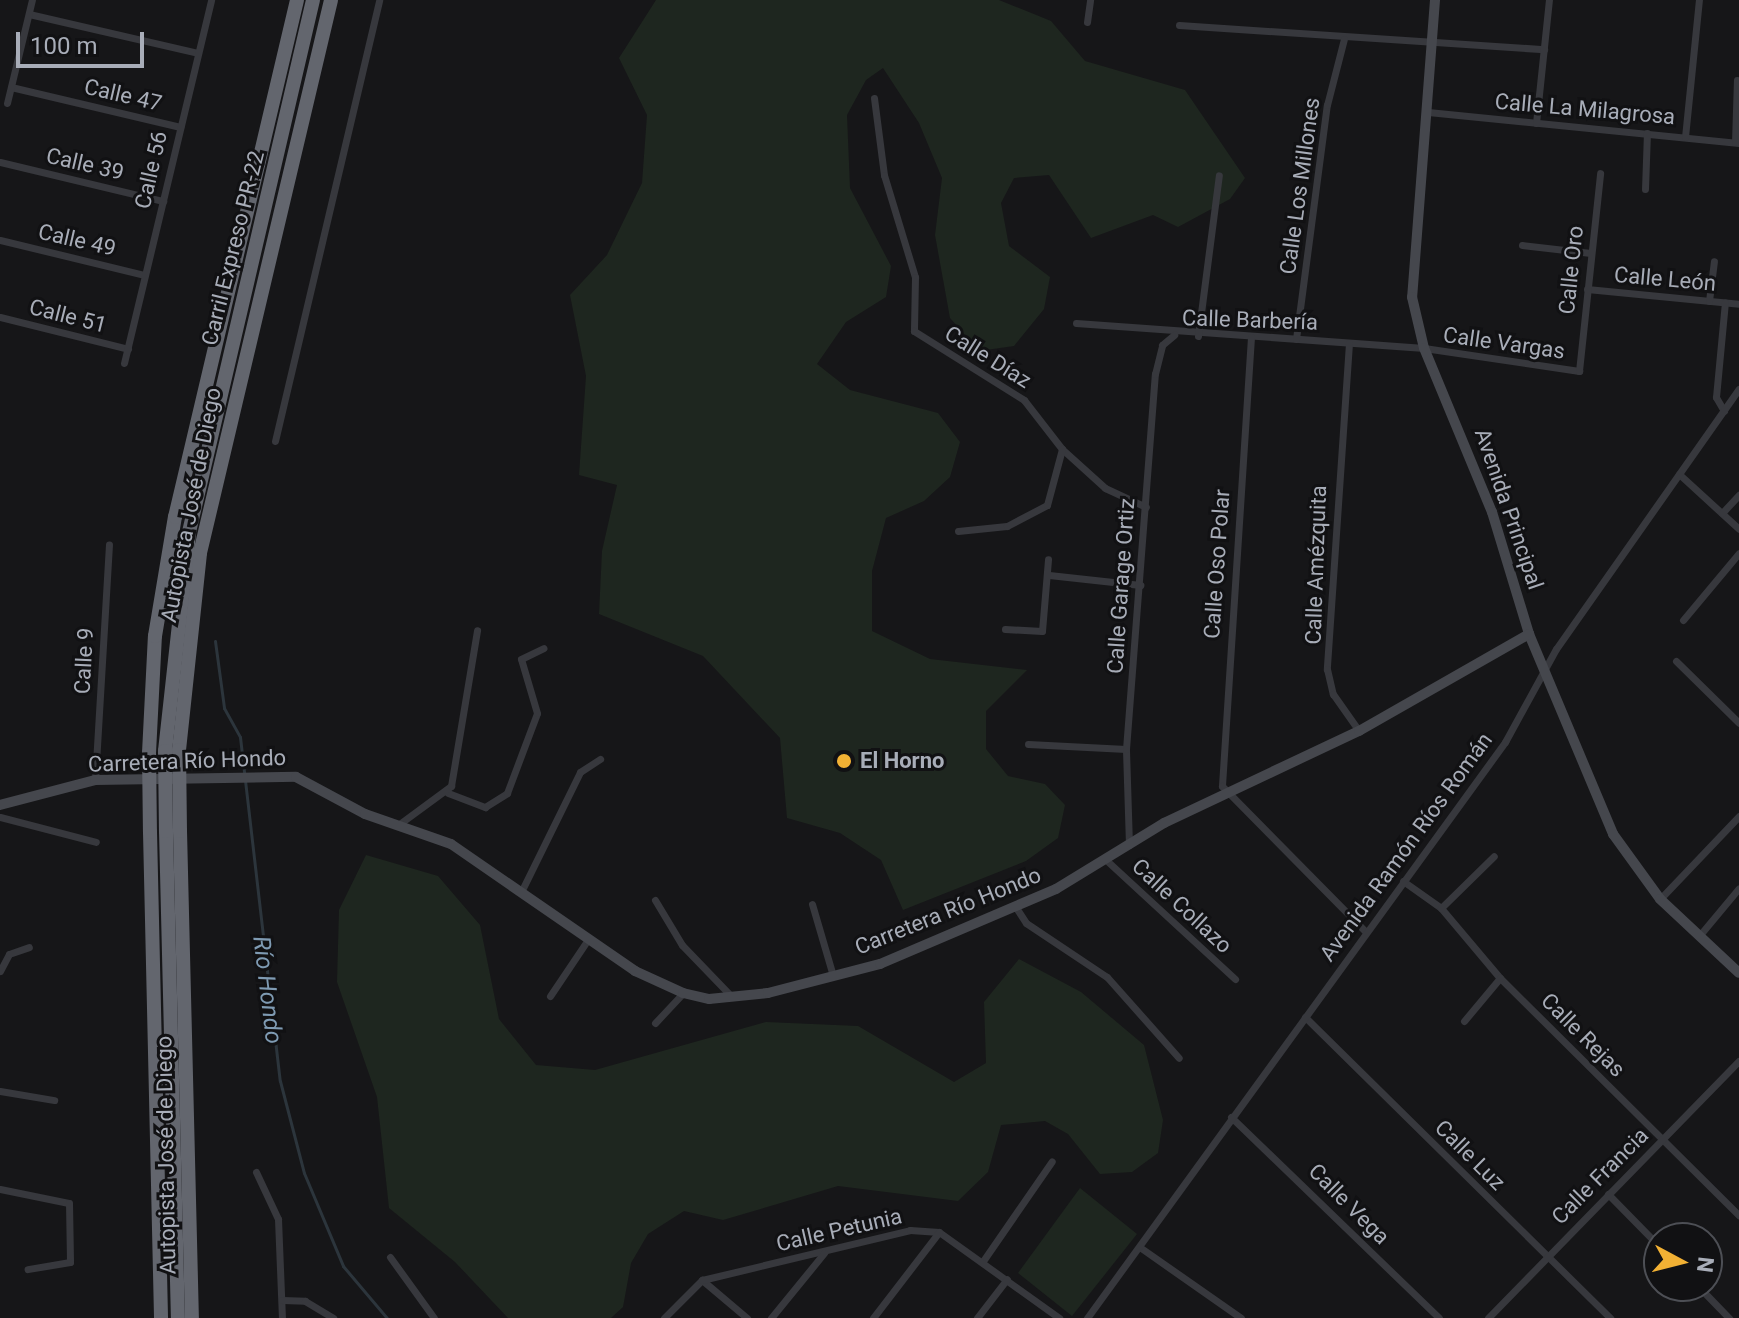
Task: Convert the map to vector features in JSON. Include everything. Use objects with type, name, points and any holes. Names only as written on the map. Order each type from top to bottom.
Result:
[{"type":"highway","name":"Autopista José de Diego","points":[[161,1318],[149,753],[155,636],[175,517],[297,0]]},
{"type":"highway","name":"Carril Expreso PR-22","points":[[172,750],[189,532],[316,0]]},
{"type":"highway","name":"Autopista José de Diego","points":[[192,1318],[172,750],[200,553],[331,0]]},
{"type":"highway","points":[[173,831],[178,1318]]},
{"type":"street","points":[[7,103],[32,0]]},
{"type":"street","name":"Calle 56","points":[[124,363],[211,0]]},
{"type":"street","points":[[275,441],[379,0]]},
{"type":"street","points":[[1087,22],[1090,0]]},
{"type":"street","name":"Avenida Principal","points":[[1435,0],[1412,297],[1424,348],[1492,512],[1529,634],[1613,834],[1660,899],[1739,973]]},
{"type":"street","points":[[1536,123],[1549,0]]},
{"type":"street","points":[[1685,137],[1699,0]]},
{"type":"street","points":[[29,14],[198,53]]},
{"type":"street","points":[[1179,25],[1344,39],[1544,49]]},
{"type":"street","name":"Calle Los Millones","points":[[1296,339],[1327,105],[1344,39]]},
{"type":"street","points":[[1737,80],[1737,143]]},
{"type":"street","name":"Calle 47","points":[[11,87],[180,127]]},
{"type":"street","name":"Calle Díaz","points":[[874,98],[884,175],[915,277],[914,331],[1024,400],[1062,449],[1105,488],[1146,507]]},
{"type":"street","name":"Calle La Milagrosa","points":[[1428,112],[1737,143]]},
{"type":"street","points":[[1645,189],[1647,133]]},
{"type":"street","name":"Calle 39","points":[[0,162],[163,201]]},
{"type":"street","name":"Calle Oro","points":[[1579,371],[1600,173]]},
{"type":"street","points":[[1198,336],[1219,175]]},
{"type":"street","name":"Calle 49","points":[[0,240],[145,275]]},
{"type":"street","points":[[1522,245],[1591,253]]},
{"type":"street","points":[[1709,301],[1714,261]]},
{"type":"street","name":"Calle León","points":[[1587,289],[1739,304]]},
{"type":"street","points":[[1724,411],[1716,397],[1725,302]]},
{"type":"street","name":"Calle 51","points":[[0,317],[128,349]]},
{"type":"street","name":"Calle Barbería","points":[[1076,323],[1174,335],[1424,348]]},
{"type":"street","name":"Calle Garage Ortiz","points":[[1129,845],[1126,749],[1155,374],[1162,345],[1174,335]]},
{"type":"street","name":"Calle Oso Polar","points":[[1226,793],[1222,741],[1251,337]]},
{"type":"street","name":"Calle Amézquita","points":[[1349,343],[1327,669],[1333,694],[1359,731]]},
{"type":"street","name":"Calle Vargas","points":[[1424,348],[1579,371]]},
{"type":"street","name":"Avenida Ramón Ríos Román","points":[[1087,1318],[1141,1248],[1231,1117],[1522,718],[1544,669],[1739,389]]},
{"type":"street","points":[[958,531],[1007,526],[1047,505],[1062,449]]},
{"type":"street","points":[[1679,474],[1739,529]]},
{"type":"street","points":[[1722,513],[1739,495]]},
{"type":"street","name":"Calle 9","points":[[95,780],[109,544]]},
{"type":"street","points":[[1683,620],[1739,553]]},
{"type":"street","points":[[1005,629],[1042,631],[1048,559]]},
{"type":"street","points":[[1049,575],[1140,585]]},
{"type":"street","points":[[396,826],[448,793],[477,630]]},
{"type":"street","name":"Carretera Río Hondo","points":[[0,805],[95,780],[275,776],[322,786],[396,826],[451,844],[523,888],[589,938],[683,993],[732,997],[880,964],[1015,906],[1226,793],[1359,731],[1529,634]]},
{"type":"street","points":[[448,793],[485,807],[507,793],[537,713],[521,659],[544,648]]},
{"type":"street","points":[[1676,661],[1739,723]]},
{"type":"street","points":[[1028,744],[1126,749]]},
{"type":"street","points":[[523,888],[580,772],[600,759]]},
{"type":"street","points":[[1226,793],[1366,932]]},
{"type":"street","points":[[1660,899],[1739,816]]},
{"type":"street","points":[[0,817],[96,842]]},
{"type":"street","points":[[1441,908],[1494,856]]},
{"type":"street","name":"Calle Collazo","points":[[1105,859],[1235,979]]},
{"type":"street","name":"Calle Rejas","points":[[1403,881],[1441,908],[1500,978],[1739,1215]]},
{"type":"street","points":[[1699,936],[1739,888]]},
{"type":"street","points":[[655,900],[682,945],[732,997]]},
{"type":"street","points":[[812,904],[833,976]]},
{"type":"street","points":[[1015,906],[1026,923],[1107,977],[1179,1058]]},
{"type":"street","points":[[550,996],[589,938]]},
{"type":"street","points":[[0,971],[9,954],[29,947]]},
{"type":"street","points":[[1464,1021],[1500,978]]},
{"type":"street","points":[[655,1023],[683,993]]},
{"type":"street","name":"Calle Luz","points":[[1305,1017],[1610,1318]]},
{"type":"street","name":"Calle Francia","points":[[1488,1318],[1739,1061]]},
{"type":"street","points":[[0,1091],[54,1100]]},
{"type":"street","name":"Calle Vega","points":[[1231,1117],[1439,1318]]},
{"type":"street","points":[[983,1261],[1052,1161]]},
{"type":"street","points":[[256,1172],[278,1219],[282,1318]]},
{"type":"street","points":[[0,1189],[69,1203],[70,1262],[28,1269]]},
{"type":"street","points":[[1608,1194],[1643,1230]]},
{"type":"street","name":"Calle Petunia","points":[[702,1280],[910,1230],[939,1232]]},
{"type":"street","points":[[873,1318],[939,1232],[1059,1318]]},
{"type":"street","points":[[1141,1248],[1241,1318]]},
{"type":"street","points":[[771,1318],[826,1251]]},
{"type":"street","points":[[390,1257],[434,1318]]},
{"type":"street","points":[[977,1318],[1007,1279]]},
{"type":"street","points":[[664,1318],[702,1280],[747,1318]]},
{"type":"street","points":[[282,1300],[305,1301],[333,1318]]},
{"type":"street","points":[[1714,1302],[1729,1318]]},
{"type":"shaded area","points":[[656,0],[999,0],[1051,21],[1085,61],[1185,90],[1245,178],[1230,199],[1178,227],[1153,215],[1091,238],[1049,175],[1014,178],[1001,203],[1009,246],[1050,277],[1044,309],[1014,346],[979,351],[950,318],[935,235],[942,178],[919,123],[883,68],[866,80],[847,115],[850,188],[891,266],[886,297],[846,322],[817,364],[850,390],[938,413],[960,442],[950,477],[924,501],[886,518],[872,571],[872,631],[930,659],[1027,670],[986,711],[986,749],[1008,776],[1045,784],[1065,805],[1058,838],[1026,861],[903,910],[881,860],[840,833],[787,818],[780,738],[703,656],[599,614],[602,551],[617,485],[579,475],[586,376],[570,295],[607,255],[642,183],[647,115],[619,58]]},
{"type":"shaded area","points":[[366,855],[438,876],[480,925],[499,1019],[536,1065],[595,1070],[766,1022],[858,1026],[954,1082],[986,1063],[984,1002],[1019,959],[1081,992],[1144,1045],[1163,1120],[1158,1153],[1132,1172],[1100,1174],[1068,1134],[1045,1121],[1001,1125],[988,1172],[958,1201],[838,1186],[723,1220],[684,1211],[648,1234],[631,1263],[623,1307],[611,1318],[508,1318],[455,1262],[389,1208],[377,1097],[337,982],[339,910]]},
{"type":"shaded area","points":[[1080,1188],[1137,1234],[1072,1316],[1018,1273]]},
{"type":"waterway","name":"Río Hondo","points":[[215,641],[224,708],[240,737],[280,1081],[304,1173],[343,1266],[387,1318]]},
{"type":"place","name":"El Horno","points":[[844,761]]}]
